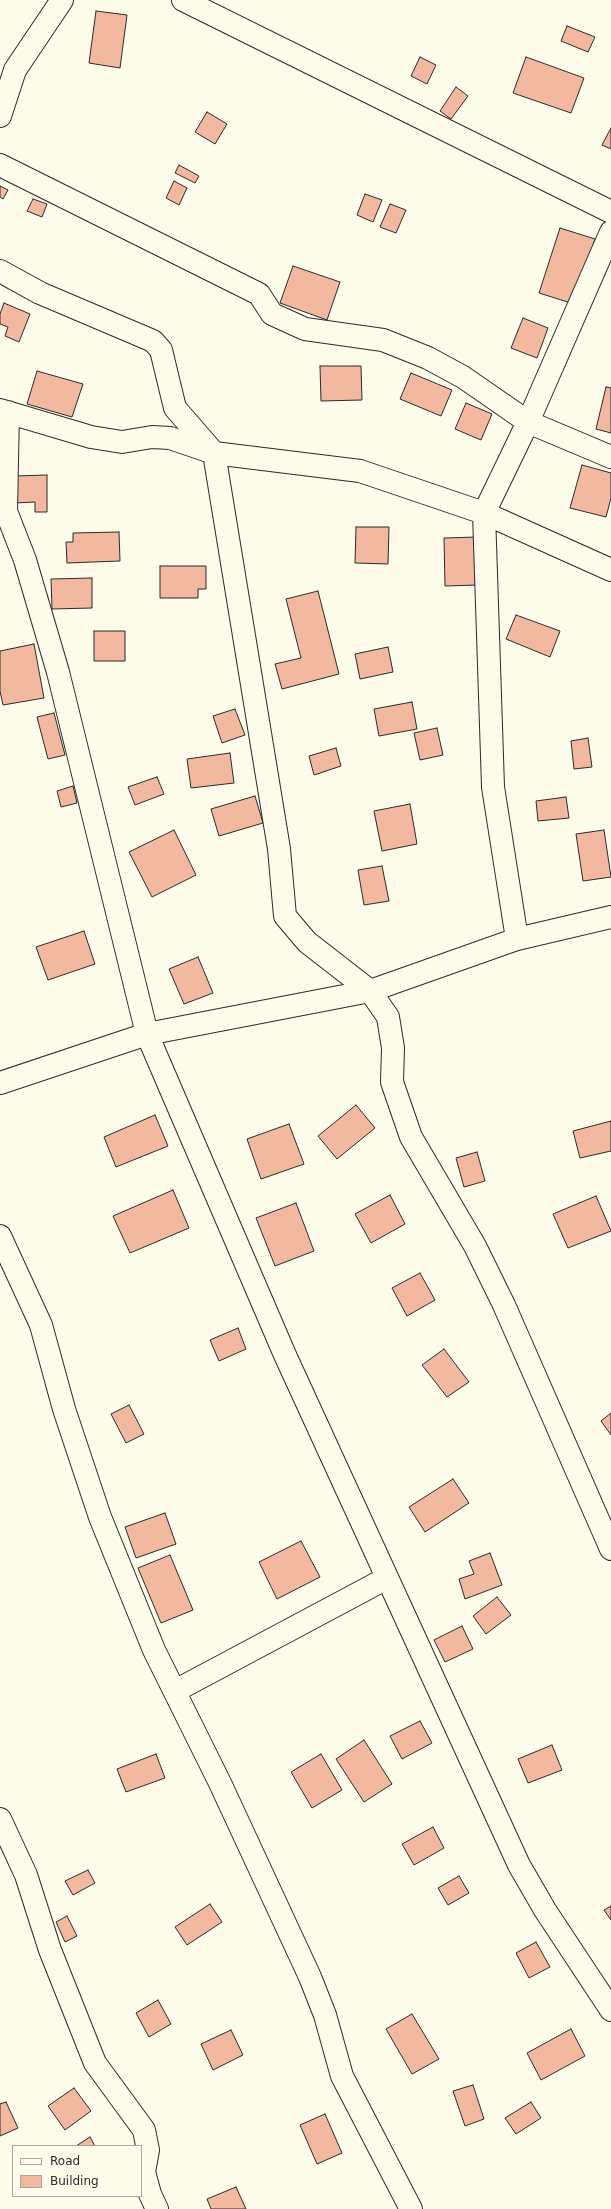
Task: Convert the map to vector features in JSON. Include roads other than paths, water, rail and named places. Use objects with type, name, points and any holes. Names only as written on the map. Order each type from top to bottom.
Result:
[{"type":"street","points":[[0,116],[7,66],[62,0]]},
{"type":"street","points":[[183,0],[611,212]]},
{"type":"street","points":[[0,166],[259,294],[272,314],[305,330],[383,340],[428,358],[463,377],[528,422],[611,457]]},
{"type":"street","points":[[517,939],[493,787],[484,512],[528,422],[611,232]]},
{"type":"street","points":[[0,271],[40,293],[153,341],[161,350],[175,408],[214,453],[279,849],[284,916],[307,942],[370,991],[388,1017],[393,1048],[392,1082],[411,1137],[475,1246],[504,1305],[611,1549]]},
{"type":"street","points":[[611,570],[484,512],[360,471],[214,453],[170,438],[152,437],[122,442],[91,437],[4,411],[6,511],[25,560],[58,672],[147,1034],[285,1355],[519,1865],[545,1910],[611,2010]]},
{"type":"street","points":[[0,1083],[147,1034],[370,991],[517,939],[611,917]]},
{"type":"street","points":[[0,1236],[41,1325],[64,1409],[100,1517],[154,1650],[220,1783],[310,1977],[325,2015],[342,2076],[411,2209]]},
{"type":"street","points":[[175,1691],[387,1578]]},
{"type":"street","points":[[0,1819],[26,1874],[50,1950],[95,2062],[144,2130],[148,2150],[144,2172],[150,2194],[157,2209]]}]
